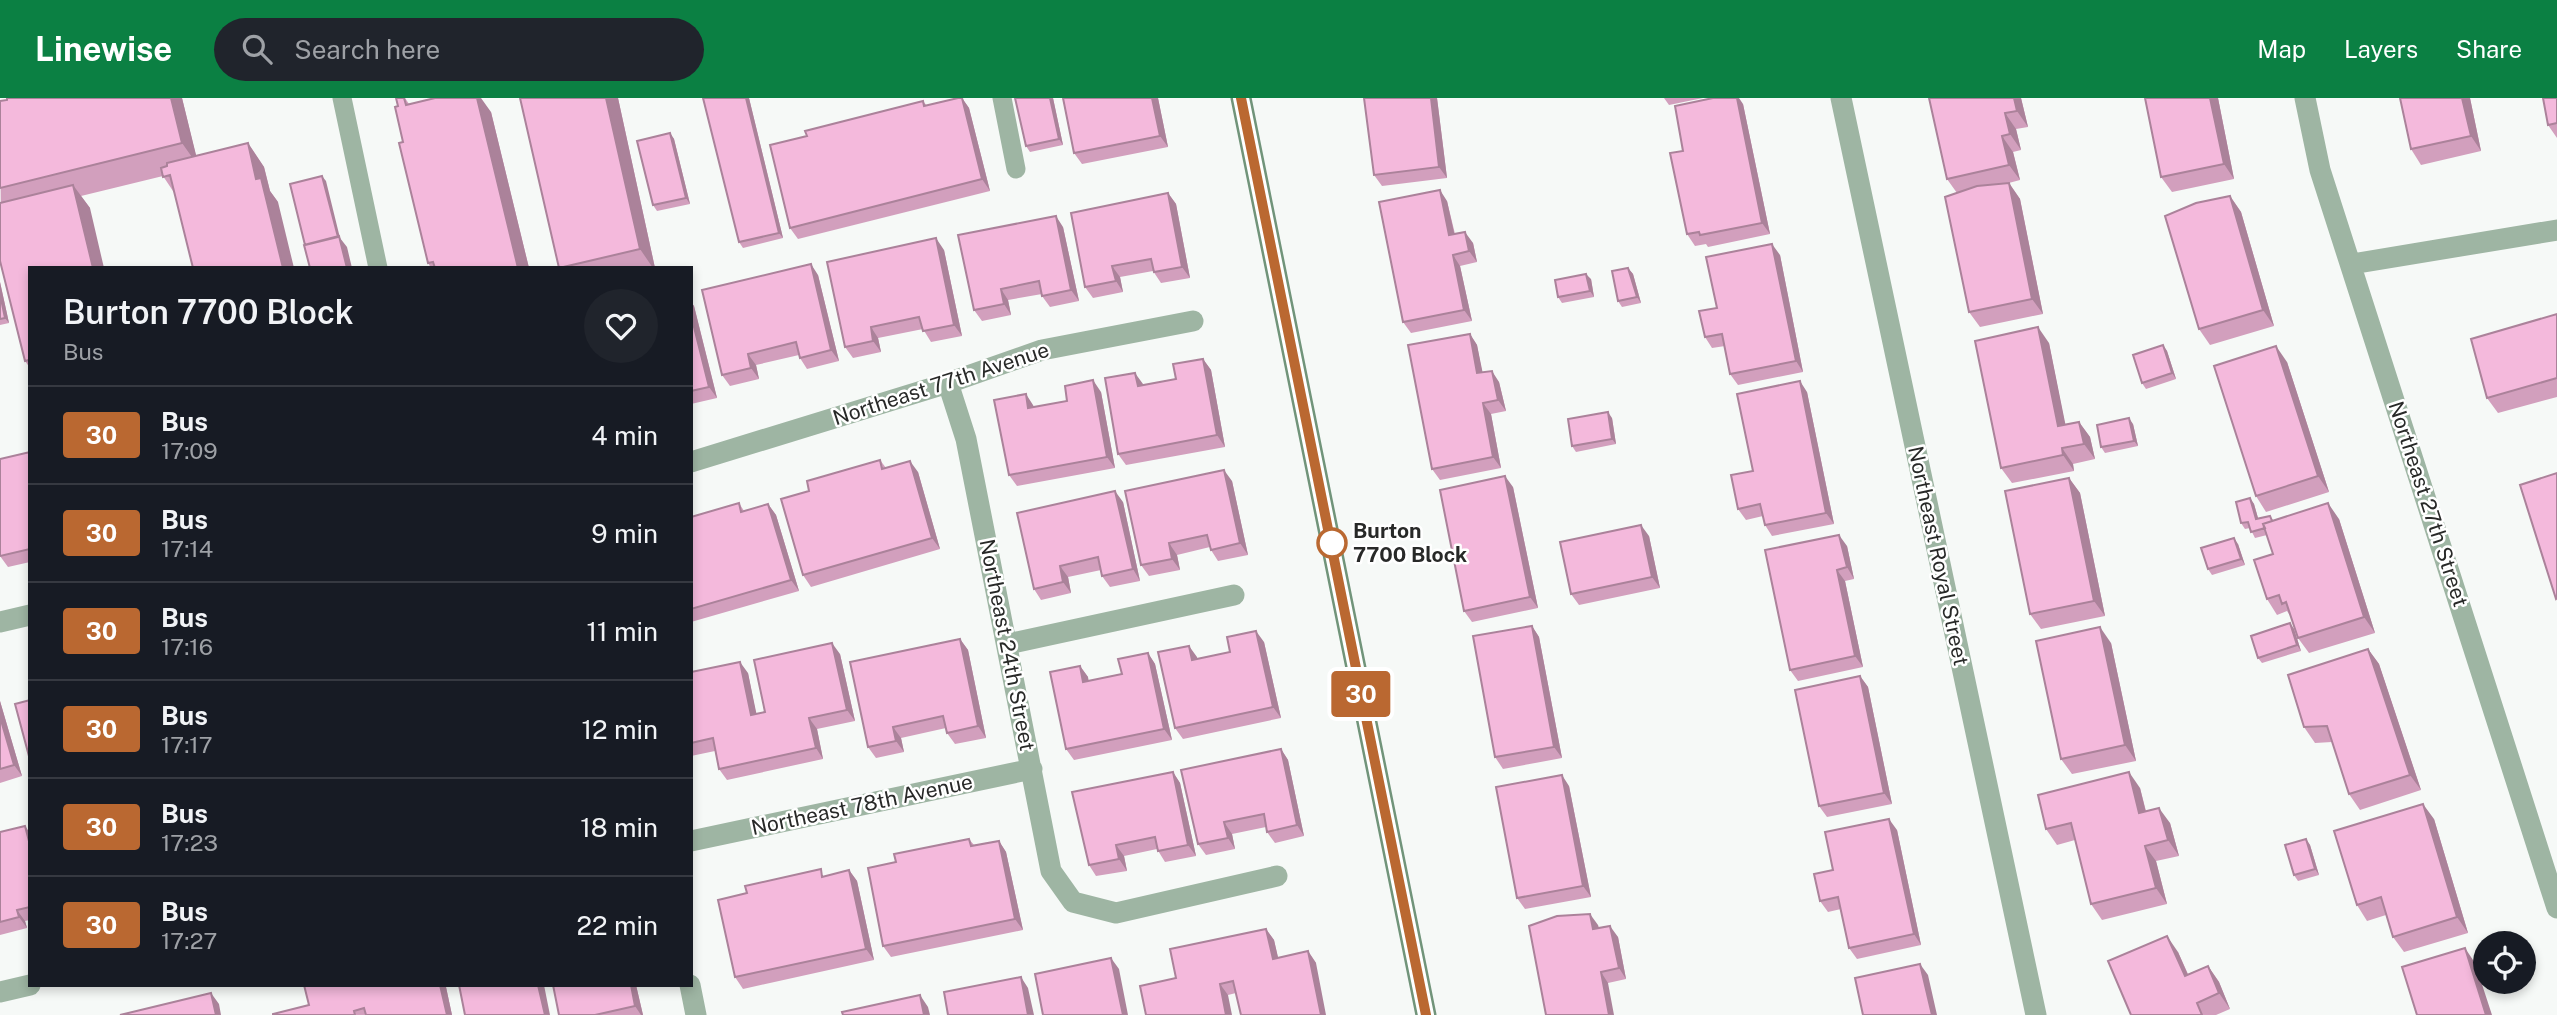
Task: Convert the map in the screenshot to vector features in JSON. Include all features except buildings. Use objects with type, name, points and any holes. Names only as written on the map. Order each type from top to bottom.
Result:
[{"type":"main road","points":[[1241,98],[1426,1015]]},
{"type":"street","name":"Northeast Royal Street","points":[[1841,98],[2036,1015]]},
{"type":"street","name":"Northeast 27th Street","points":[[2305,98],[2320,170],[2557,908]]},
{"type":"street","points":[[2352,264],[2557,230]]},
{"type":"street","name":"Northeast 77th Avenue","points":[[693,461],[948,383],[1042,350],[1194,321]]},
{"type":"street","name":"Northeast 24th Street","points":[[948,383],[966,439],[1051,871],[1073,902],[1116,913],[1277,876]]},
{"type":"street","points":[[1008,644],[1234,596]]},
{"type":"street","points":[[0,622],[28,615]]},
{"type":"street","name":"Northeast 78th Avenue","points":[[693,841],[1032,769]]},
{"type":"street","points":[[0,992],[28,985]]},
{"type":"street","points":[[690,987],[696,1015]]},
{"type":"lane","points":[[342,98],[378,266]]},
{"type":"lane","points":[[1002,98],[1016,169]]},
{"type":"bus line","name":"30","points":[[1241,98],[1426,1015]]},
{"type":"place","name":"Burton 7700 Block","points":[[1332,543]]}]
